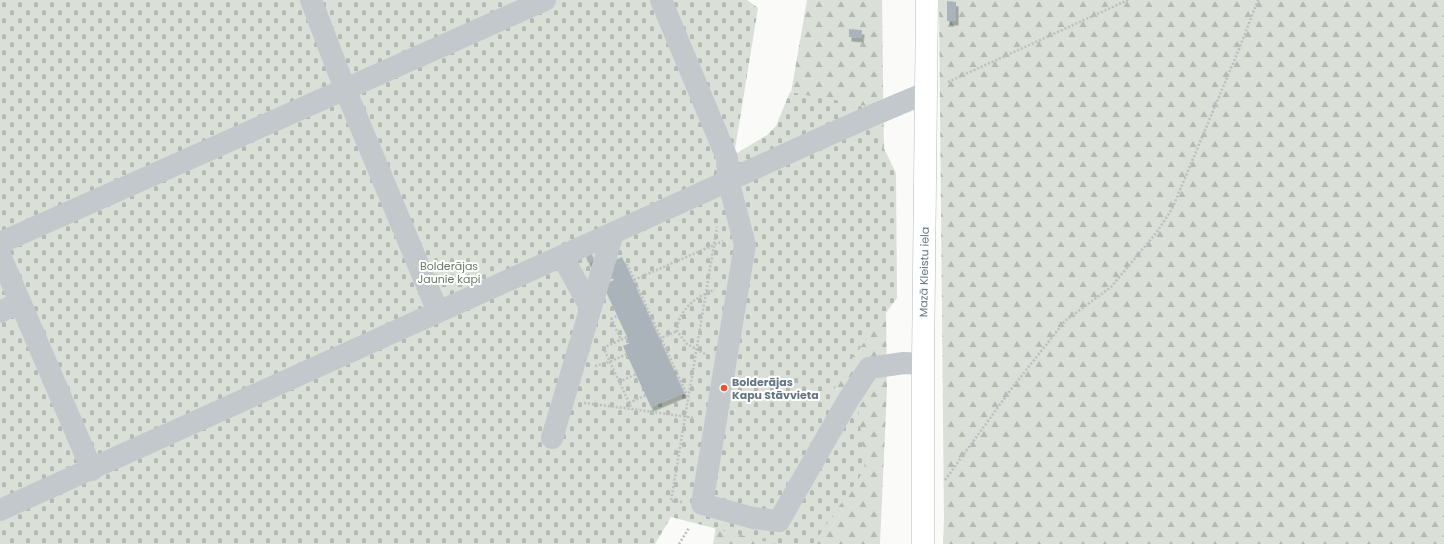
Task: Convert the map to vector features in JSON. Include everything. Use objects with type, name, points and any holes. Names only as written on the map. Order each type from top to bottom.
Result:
[{"type":"main road","name":"Mazā Kleistu iela","points":[[923,544],[923,364],[927,0]]},
{"type":"lane","points":[[311,0],[345,88],[438,312]]},
{"type":"lane","points":[[0,243],[345,88],[546,0]]},
{"type":"lane","points":[[662,0],[727,158],[728,180],[743,239],[739,282],[702,504],[746,516],[779,521],[847,402],[869,368],[904,363],[923,364]]},
{"type":"lane","points":[[0,510],[92,470],[868,116],[926,93]]},
{"type":"lane","points":[[552,438],[612,233]]},
{"type":"lane","points":[[0,255],[92,470]]},
{"type":"lane","points":[[562,256],[589,311]]},
{"type":"lane","points":[[0,312],[20,302]]},
{"type":"path","points":[[926,93],[1128,0]]},
{"type":"path","points":[[924,509],[1012,388],[1065,321],[1111,287],[1156,233],[1172,209],[1258,0]]},
{"type":"path","points":[[702,504],[671,501],[718,221]]},
{"type":"path","points":[[612,233],[688,398]]},
{"type":"path","points":[[633,280],[714,244],[743,239]]},
{"type":"path","points":[[725,364],[696,350],[688,344],[677,331],[678,324],[686,309],[693,301],[706,293],[739,282]]},
{"type":"path","points":[[589,311],[609,362],[632,409]]},
{"type":"path","points":[[660,338],[677,331]]},
{"type":"path","points":[[603,348],[627,337]]},
{"type":"path","points":[[571,372],[609,362],[627,354]]},
{"type":"path","points":[[619,382],[636,374]]},
{"type":"path","points":[[629,403],[646,395]]},
{"type":"path","points":[[563,401],[716,420]]},
{"type":"path","points":[[679,544],[689,528]]},
{"type":"green space","name":"Bolderājas Jaunie kapi","points":[[0,0],[747,0],[758,8],[734,155],[767,135],[776,126],[790,92],[866,106],[868,116],[896,173],[897,298],[851,360],[832,393],[858,408],[865,469],[813,544],[776,544],[671,517],[655,544],[0,544]]},
{"type":"green space","points":[[807,0],[882,0],[887,388],[880,544],[713,544]]},
{"type":"green space","points":[[939,0],[1444,0],[1444,544],[943,544]]},
{"type":"building","points":[[947,1],[956,2],[956,21],[947,21]]},
{"type":"building","points":[[849,29],[862,30],[861,38],[849,37]]},
{"type":"building","points":[[592,254],[594,260],[588,263],[586,256]]},
{"type":"building","points":[[622,257],[684,393],[651,407],[623,346],[630,343],[603,285],[614,280],[606,264]]},
{"type":"place","name":"Bolderājas Kapu Stāvvieta","points":[[724,388]]}]
